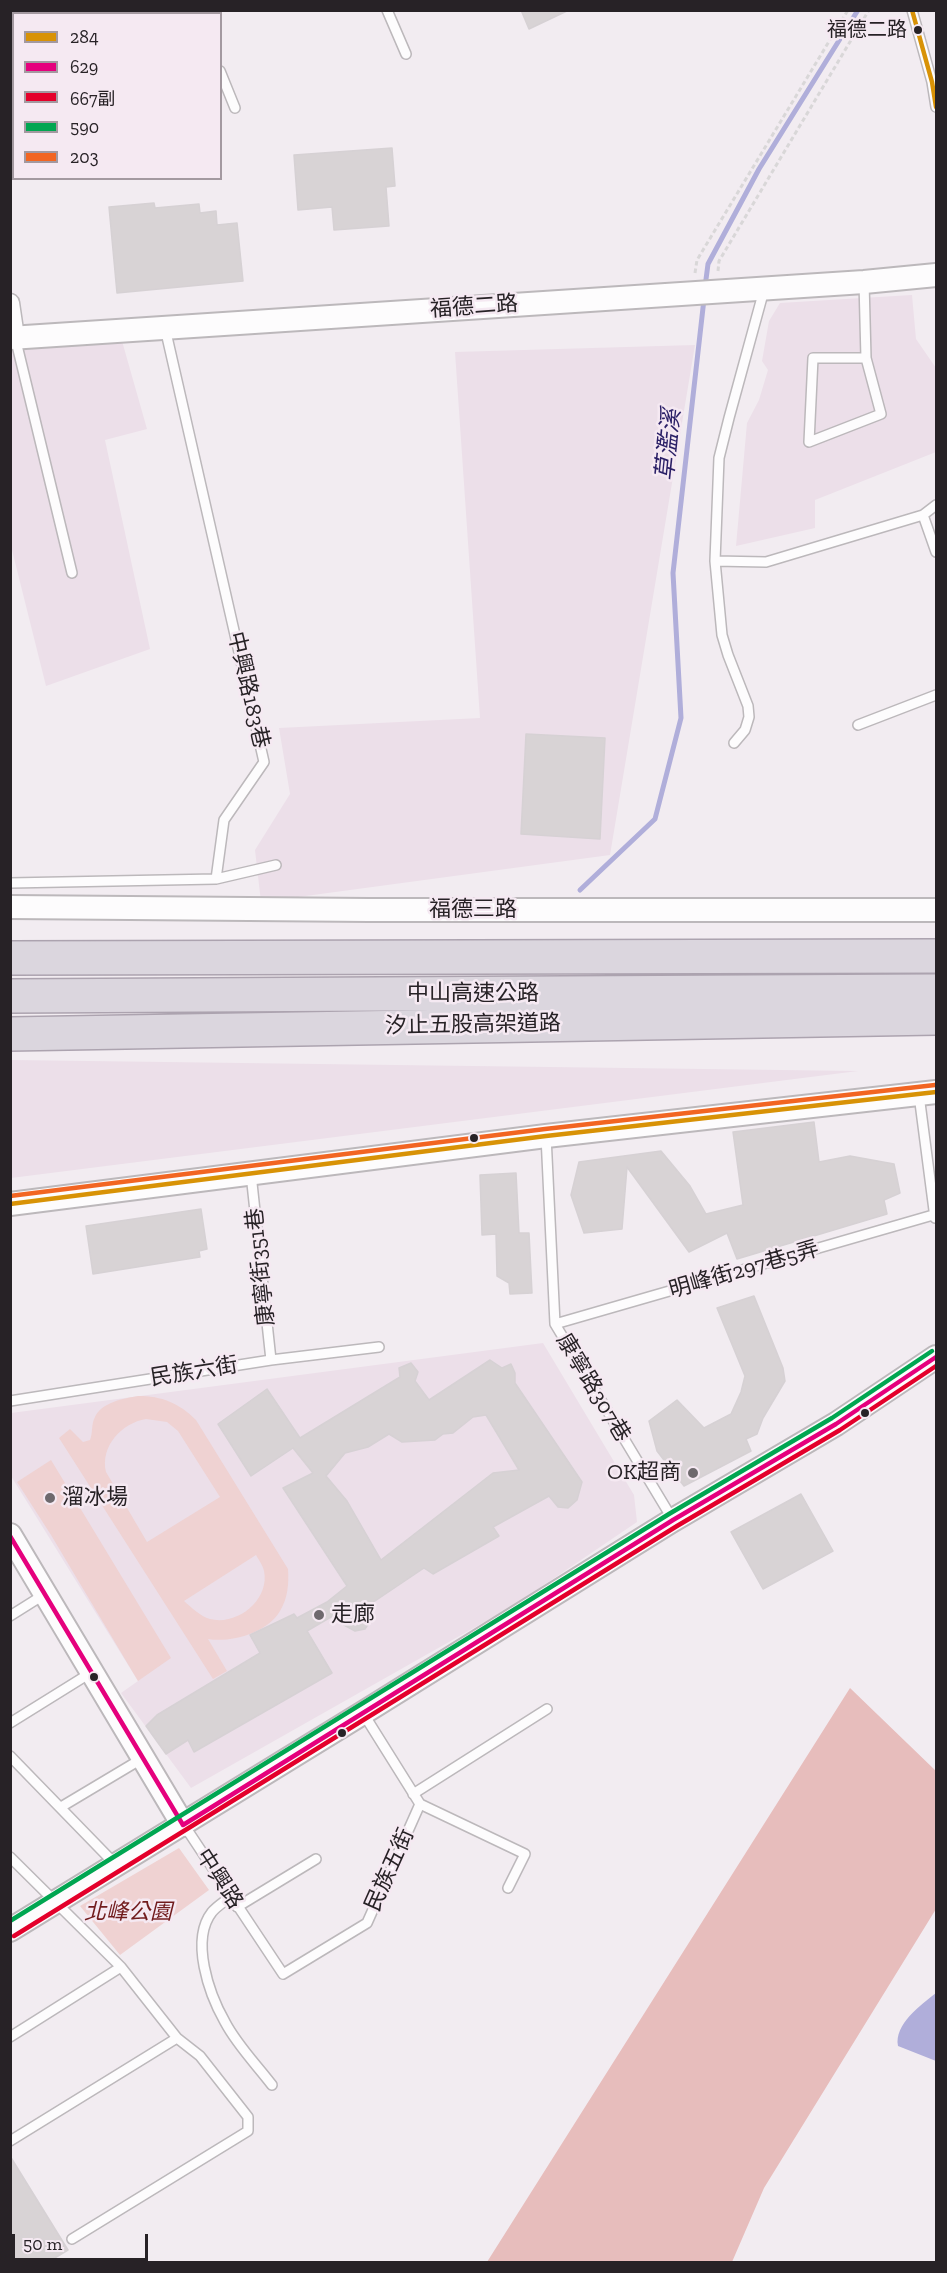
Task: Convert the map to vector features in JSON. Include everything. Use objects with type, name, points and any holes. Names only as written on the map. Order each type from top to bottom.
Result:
[{"type":"highway","name":"中山高速公路","points":[[10,958],[936,956]]},
{"type":"highway","name":"中山高速公路","points":[[10,996],[936,991]]},
{"type":"highway","name":"汐止五股高架道路","points":[[10,1034],[936,1018]]},
{"type":"street","name":"福德二路","points":[[13,338],[164,326],[864,282],[936,275]]},
{"type":"street","points":[[10,303],[13,338]]},
{"type":"street","name":"福德三路","points":[[10,907],[369,910],[936,910]]},
{"type":"street","points":[[10,1204],[546,1136],[928,1093]]},
{"type":"street","points":[[10,1930],[673,1520],[836,1424],[936,1357]]},
{"type":"street","name":"中興路","points":[[10,1535],[183,1825]]},
{"type":"lane","points":[[387,10],[406,54]]},
{"type":"lane","points":[[912,10],[932,82],[936,107]]},
{"type":"lane","points":[[222,76],[236,108]]},
{"type":"lane","points":[[864,282],[866,358],[881,414],[809,442],[813,358],[866,358]]},
{"type":"lane","points":[[734,743],[745,730],[749,717],[748,706],[722,635],[715,561],[720,459],[765,288]]},
{"type":"lane","name":"中興路183巷","points":[[164,326],[264,762],[224,820],[216,879]]},
{"type":"lane","points":[[13,338],[72,573]]},
{"type":"lane","points":[[715,561],[766,562],[923,515],[936,505]]},
{"type":"lane","points":[[923,515],[936,552]]},
{"type":"lane","points":[[858,725],[936,695]]},
{"type":"lane","points":[[10,883],[216,879],[276,865]]},
{"type":"lane","points":[[928,1093],[935,1218]]},
{"type":"lane","name":"康寧路307巷","points":[[546,1136],[555,1324],[673,1520]]},
{"type":"lane","name":"康寧街351巷","points":[[251,1174],[272,1360]]},
{"type":"lane","name":"明峰街297巷5弄","points":[[555,1324],[935,1218]]},
{"type":"lane","name":"民族六街","points":[[10,1401],[272,1360],[379,1347]]},
{"type":"lane","points":[[10,1616],[45,1594]]},
{"type":"lane","points":[[10,1723],[92,1672]]},
{"type":"lane","points":[[413,1794],[547,1709]]},
{"type":"lane","name":"民族五街","points":[[283,1974],[367,1923],[420,1804],[363,1713]]},
{"type":"lane","points":[[10,1756],[117,1865]]},
{"type":"lane","points":[[61,1807],[143,1758]]},
{"type":"lane","points":[[420,1804],[525,1854],[508,1888]]},
{"type":"lane","name":"中興路","points":[[183,1825],[283,1974]]},
{"type":"lane","points":[[10,1857],[58,1902],[121,1967],[177,2038],[200,2056],[248,2117],[248,2131],[72,2239]]},
{"type":"lane","points":[[237,1907],[316,1858]]},
{"type":"lane","points":[[230,1897],[212,1912],[202,1932],[203,1958],[211,1994],[225,2023],[272,2085]]},
{"type":"lane","points":[[10,2037],[121,1967]]},
{"type":"lane","points":[[10,2141],[177,2038]]},
{"type":"path","points":[[692,293],[697,260],[848,10]]},
{"type":"path","points":[[717,291],[719,261],[869,10]]},
{"type":"shaded area","points":[[912,295],[916,339],[936,368],[936,452],[815,500],[815,528],[736,546],[747,423],[759,400],[768,370],[762,361],[769,321],[780,303]]},
{"type":"shaded area","points":[[122,341],[147,429],[105,440],[150,649],[46,686],[11,546],[10,351]]},
{"type":"shaded area","points":[[695,345],[610,855],[261,902],[255,850],[290,794],[279,728],[480,718],[455,352]]},
{"type":"shaded area","points":[[11,1060],[858,1071],[11,1178]]},
{"type":"shaded area","points":[[543,1343],[634,1495],[637,1522],[516,1604],[191,1788],[121,1693],[138,1681],[11,1476],[11,1413]]},
{"type":"shaded area","points":[[850,1688],[936,1771],[936,1909],[764,2188],[732,2262],[487,2262]]},
{"type":"green space","points":[[132,1397],[155,1397],[170,1402],[196,1420],[288,1569],[286,1596],[283,1606],[274,1619],[258,1631],[248,1635],[217,1640],[208,1639],[227,1671],[213,1679],[59,1438],[70,1429],[83,1442],[90,1440],[98,1412],[113,1402]],"holes":[[[146,1419],[167,1422],[178,1431],[220,1497],[147,1542],[106,1472],[105,1462],[106,1453],[115,1437],[129,1425]],[[256,1555],[263,1569],[265,1582],[257,1601],[241,1615],[231,1619],[210,1619],[199,1614],[184,1601]]]},
{"type":"green space","points":[[51,1460],[171,1658],[138,1681],[17,1482]]},
{"type":"green space","name":"北峰公園","points":[[179,1848],[209,1890],[120,1955],[80,1906]]},
{"type":"water","points":[[936,1993],[936,2061],[898,2046],[898,2038],[904,2023]]},
{"type":"building","points":[[521,10],[569,10],[529,29]]},
{"type":"building","points":[[392,148],[395,186],[386,187],[389,226],[334,230],[332,207],[298,210],[294,155]]},
{"type":"building","points":[[154,203],[155,208],[199,204],[200,213],[216,211],[217,225],[237,223],[243,281],[117,293],[109,207]]},
{"type":"building","points":[[526,734],[605,738],[600,839],[521,834]]},
{"type":"building","points":[[814,1122],[819,1162],[850,1156],[894,1164],[900,1193],[884,1200],[887,1214],[737,1259],[727,1233],[689,1252],[627,1167],[622,1229],[584,1233],[571,1195],[579,1162],[661,1151],[690,1186],[706,1214],[743,1205],[733,1132]]},
{"type":"building","points":[[516,1173],[519,1233],[529,1233],[532,1293],[510,1294],[509,1283],[497,1276],[496,1234],[482,1235],[480,1175]]},
{"type":"building","points":[[201,1209],[207,1249],[199,1251],[200,1257],[93,1274],[86,1226]]},
{"type":"building","points":[[754,1296],[783,1368],[785,1381],[763,1418],[757,1434],[746,1439],[751,1451],[684,1486],[657,1451],[649,1421],[677,1400],[704,1428],[731,1414],[745,1376],[717,1308]]},
{"type":"building","points":[[490,1360],[502,1368],[511,1364],[515,1373],[515,1383],[582,1482],[577,1500],[568,1508],[558,1507],[549,1496],[493,1527],[499,1536],[433,1574],[424,1568],[369,1605],[372,1618],[365,1629],[355,1631],[344,1625],[336,1614],[307,1631],[332,1673],[194,1752],[188,1740],[166,1754],[146,1726],[157,1715],[260,1653],[250,1635],[294,1614],[297,1618],[327,1602],[347,1586],[283,1488],[313,1473],[293,1448],[251,1476],[218,1424],[267,1389],[300,1438],[400,1377],[399,1368],[411,1363],[418,1372],[415,1381],[429,1400]],"holes":[[[486,1415],[519,1470],[493,1473],[381,1560],[347,1501],[326,1476],[345,1453],[368,1447],[389,1434],[402,1442],[435,1440],[443,1434],[453,1433],[473,1417]]]},
{"type":"building","points":[[801,1494],[833,1551],[763,1589],[731,1532]]},
{"type":"building","points":[[10,2156],[68,2250],[48,2262],[10,2262]]},
{"type":"waterway","name":"草濫溪","points":[[705,287],[708,264],[759,169],[858,10]]},
{"type":"waterway","name":"草濫溪","points":[[580,890],[655,819],[681,718],[673,573],[704,299]]},
{"type":"transit line","name":"284","points":[[912,10],[932,82],[936,107]]},
{"type":"transit line","name":"203","points":[[10,1196],[545,1129],[935,1085]]},
{"type":"transit line","name":"284","points":[[10,1204],[546,1136],[936,1092]]},
{"type":"transit line","name":"590","points":[[10,1921],[669,1514],[832,1418],[932,1351]]},
{"type":"transit line","name":"629","points":[[183,1825],[673,1520],[836,1424],[936,1357]]},
{"type":"transit line","name":"667副","points":[[14,1936],[677,1526],[840,1430],[936,1366]]},
{"type":"transit line","name":"629","points":[[10,1536],[183,1825]]},
{"type":"place","name":"福德二路","points":[[918,30]]},
{"type":"place","name":"OK超商","points":[[693,1473]]},
{"type":"place","name":"溜冰場","points":[[50,1498]]},
{"type":"place","name":"走廊","points":[[319,1615]]}]
